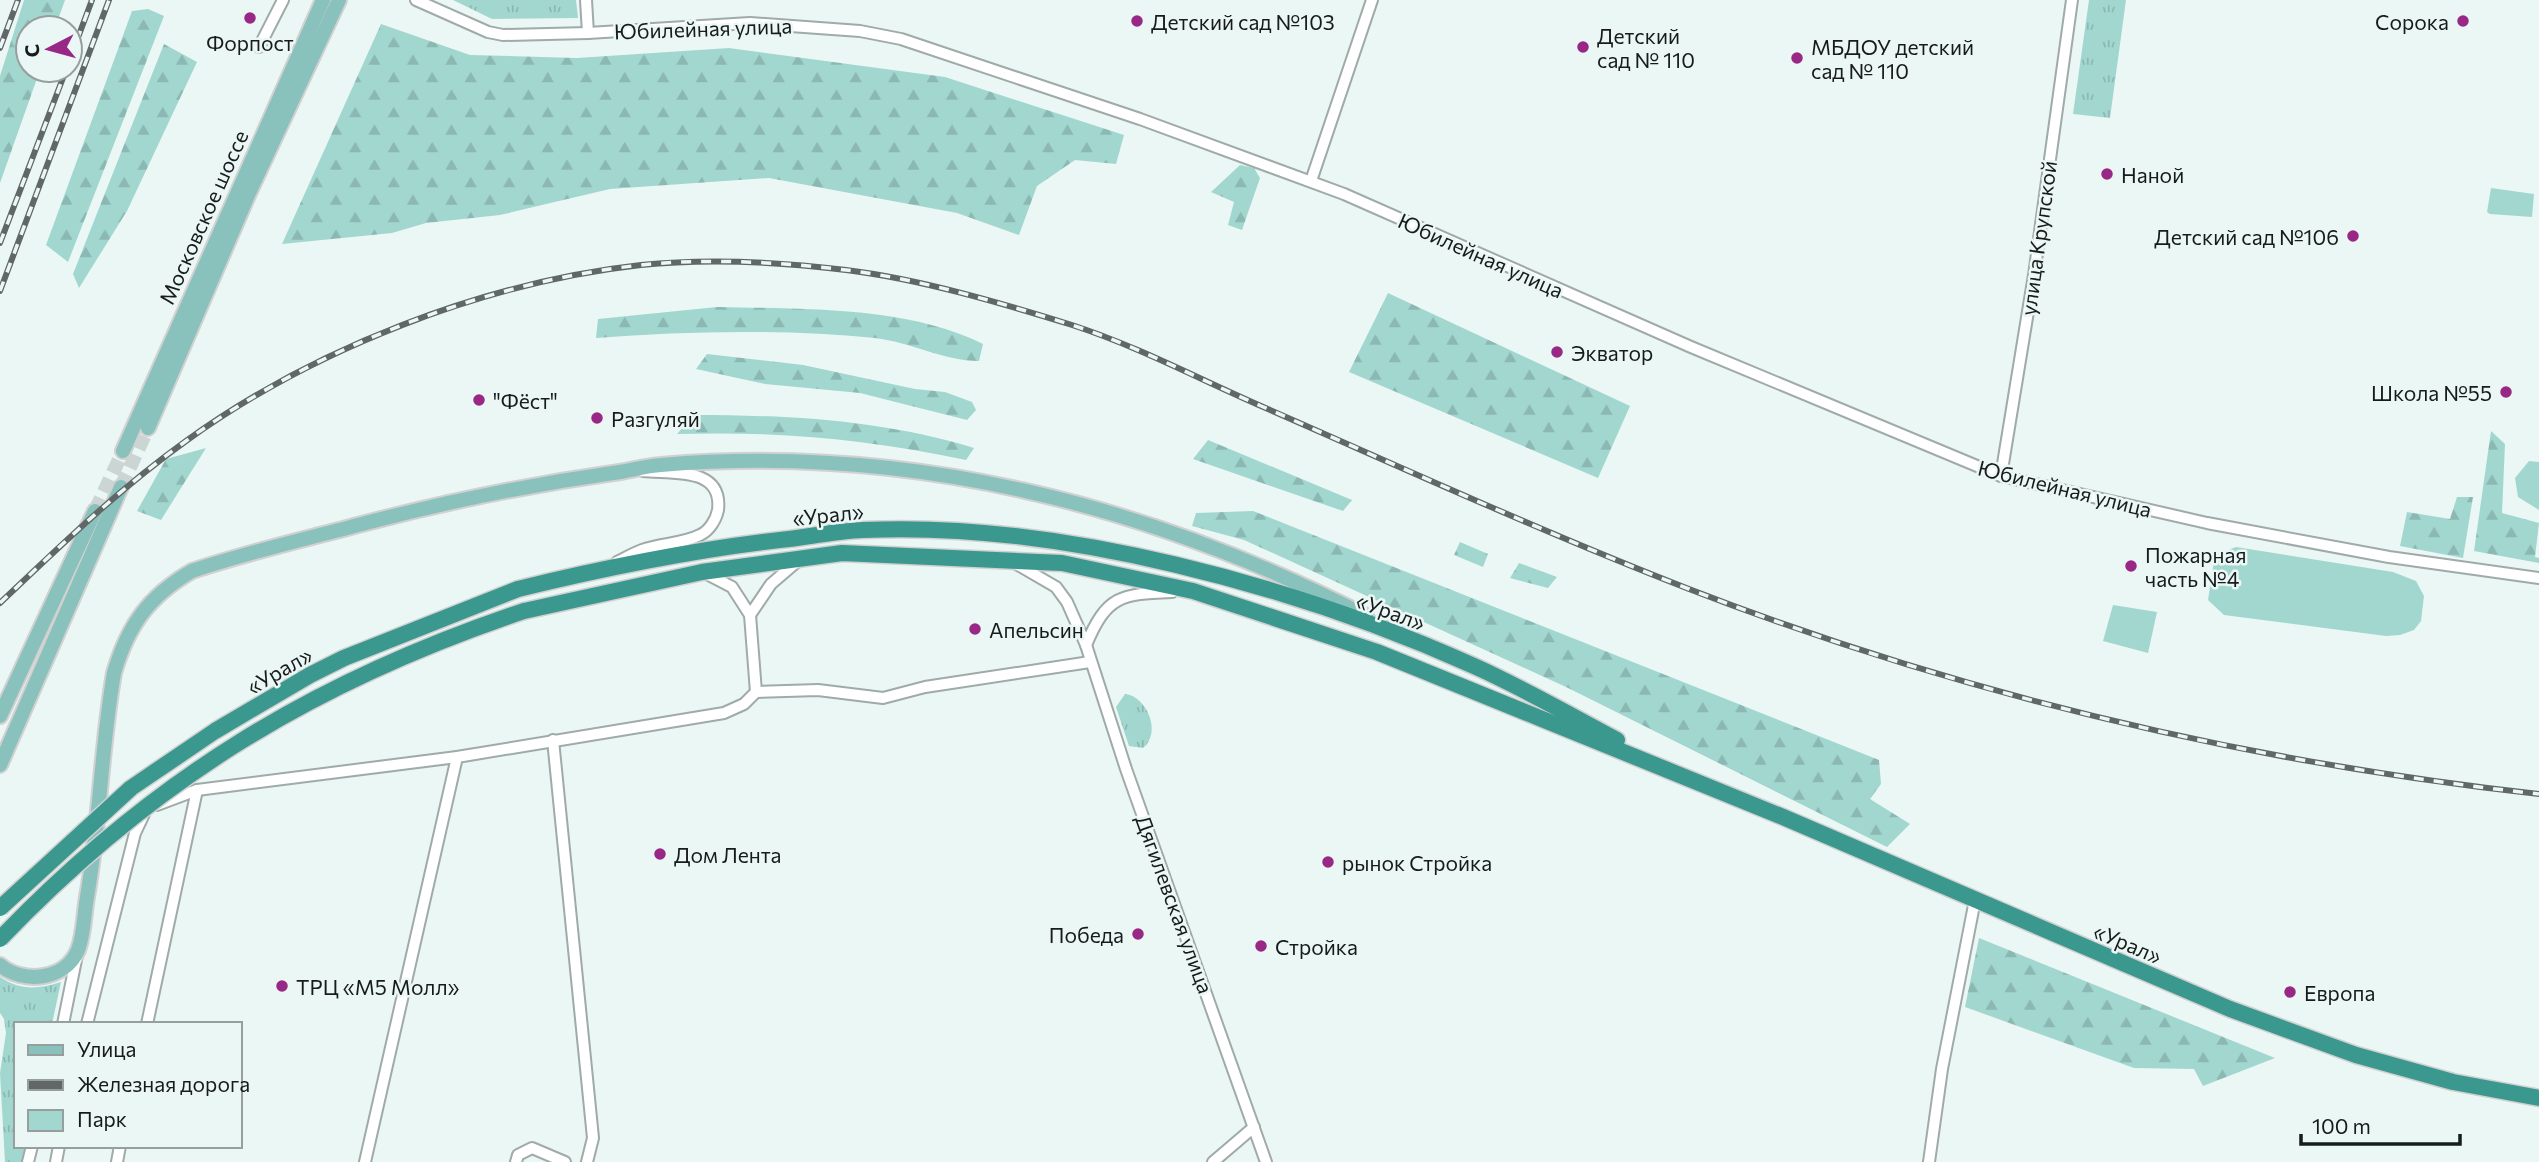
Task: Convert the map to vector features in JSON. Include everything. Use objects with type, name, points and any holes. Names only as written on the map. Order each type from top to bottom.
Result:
[{"type":"highway","name":"«Урал»","points":[[0,908],[91,821],[131,788],[225,725],[310,674],[344,658],[518,589],[607,567],[716,546],[862,530],[954,531],[1093,548],[1210,573],[1412,640],[1476,667],[1713,789]]},
{"type":"highway","name":"«Урал»","points":[[0,939],[145,806],[274,720],[406,654],[524,611],[702,572],[842,553],[1062,563],[1193,591],[1377,652],[1713,789],[2230,1009],[2356,1055],[2453,1082],[2539,1098]]},
{"type":"main road","name":"Московское шоссе","points":[[123,451],[323,0]]},
{"type":"main road","name":"Московское шоссе","points":[[148,428],[249,193],[339,0]]},
{"type":"main road","points":[[0,965],[15,975],[40,978],[52,974],[77,952],[95,854],[114,673],[132,624],[156,596],[192,571],[216,563],[519,487],[658,465],[762,461],[876,464],[1039,492],[1188,536],[1295,580],[1412,640]]},
{"type":"main road","points":[[0,765],[121,488]]},
{"type":"main road","points":[[0,716],[95,512]]},
{"type":"street","points":[[259,47],[283,0]]},
{"type":"street","name":"Юбилейная улица","points":[[416,0],[488,32],[503,35],[588,33],[750,23],[800,24],[881,35],[1140,119],[1311,181],[1668,337],[2001,476],[2207,523],[2337,548],[2539,578]]},
{"type":"street","points":[[586,0],[588,33]]},
{"type":"street","points":[[1311,181],[1372,0]]},
{"type":"street","name":"улица Крупской","points":[[2001,476],[2034,275],[2072,0]]},
{"type":"street","points":[[607,567],[643,550],[704,534],[718,513],[718,498],[711,484],[700,477],[684,472],[637,470]]},
{"type":"street","points":[[750,615],[771,584],[800,560]]},
{"type":"street","name":"Дягилевская улица","points":[[1008,560],[1056,587],[1067,602],[1086,645],[1266,1162]]},
{"type":"street","points":[[702,572],[732,587],[750,615],[756,692]]},
{"type":"street","points":[[1086,645],[1102,612],[1113,600],[1128,593],[1193,591]]},
{"type":"street","points":[[88,1022],[138,822],[159,804],[197,790],[457,757],[723,713],[744,704],[756,692],[818,690],[883,698],[925,687],[1090,662]]},
{"type":"street","points":[[553,740],[593,1138],[591,1157],[587,1162]]},
{"type":"street","points":[[365,1162],[457,757]]},
{"type":"street","points":[[147,1022],[197,790]]},
{"type":"street","points":[[1929,1162],[1942,1069],[1975,900]]},
{"type":"street","points":[[63,1022],[77,952]]},
{"type":"street","points":[[1213,1162],[1254,1127]]},
{"type":"street","points":[[516,1162],[518,1155],[532,1148],[565,1162]]},
{"type":"green space","points":[[24,0],[65,0],[60,14],[20,14]]},
{"type":"green space","points":[[453,0],[576,0],[578,18],[492,19]]},
{"type":"green space","points":[[2089,0],[2126,0],[2110,118],[2073,114]]},
{"type":"green space","points":[[148,9],[164,16],[68,262],[46,245],[132,11]]},
{"type":"green space","points":[[381,24],[470,55],[577,58],[729,48],[945,77],[1124,135],[1116,164],[1075,160],[1037,186],[1019,235],[957,213],[769,178],[610,189],[500,215],[426,223],[392,233],[282,244]]},
{"type":"green space","points":[[14,32],[14,84],[35,84],[0,183],[0,76]]},
{"type":"green space","points":[[164,44],[197,62],[127,211],[79,288],[73,274]]},
{"type":"green space","points":[[1240,165],[1254,168],[1260,178],[1242,230],[1228,225],[1234,202],[1211,192]]},
{"type":"green space","points":[[2491,188],[2534,194],[2532,217],[2487,212]]},
{"type":"green space","points":[[1388,293],[1630,406],[1598,478],[1349,372]]},
{"type":"green space","points":[[717,307],[818,310],[888,316],[921,322],[983,344],[979,361],[953,358],[888,340],[840,335],[735,332],[596,338],[598,319]]},
{"type":"green space","points":[[707,354],[803,365],[915,389],[945,392],[972,402],[976,410],[967,420],[860,393],[765,384],[696,369]]},
{"type":"green space","points":[[694,415],[765,416],[870,425],[974,448],[966,460],[823,438],[677,434]]},
{"type":"green space","points":[[2491,431],[2505,444],[2502,513],[2539,523],[2535,557],[2539,558],[2539,563],[2474,551]]},
{"type":"green space","points":[[1208,440],[1352,500],[1343,511],[1193,459]]},
{"type":"green space","points":[[206,448],[161,520],[137,511],[166,459]]},
{"type":"green space","points":[[2529,461],[2539,462],[2539,510],[2518,497],[2515,478]]},
{"type":"green space","points":[[2457,497],[2473,497],[2463,558],[2400,546],[2407,512],[2450,519]]},
{"type":"green space","points":[[1253,511],[1879,760],[1881,784],[1870,799],[1910,824],[1887,847],[1566,687],[1244,540],[1192,526],[1196,513]]},
{"type":"green space","points":[[1460,542],[1488,554],[1483,567],[1454,555]]},
{"type":"green space","points":[[2236,547],[2393,572],[2416,581],[2424,596],[2421,621],[2414,630],[2386,636],[2224,615],[2208,600],[2215,555]]},
{"type":"green space","points":[[1519,563],[1557,577],[1548,588],[1510,578]]},
{"type":"green space","points":[[2113,605],[2157,612],[2148,653],[2103,641]]},
{"type":"green space","points":[[1125,694],[1140,701],[1149,716],[1151,734],[1143,748],[1129,746],[1116,707]]},
{"type":"green space","points":[[1979,938],[2275,1058],[2203,1086],[2194,1069],[2134,1068],[1965,1007]]},
{"type":"green space","points":[[0,977],[22,987],[61,982],[52,1022],[14,1022],[14,1148],[26,1148],[23,1162],[5,1162],[0,1073],[6,1033],[4,1019],[0,1013]]},
{"type":"tunnel","points":[[121,487],[148,428]]},
{"type":"tunnel","points":[[95,511],[123,451]]},
{"type":"railway","points":[[0,48],[18,0]]},
{"type":"railway","points":[[84,21],[92,0]]},
{"type":"railway","points":[[0,291],[109,0]]},
{"type":"railway","points":[[0,243],[61,84]]},
{"type":"railway","points":[[0,603],[68,539],[161,459],[236,408],[345,349],[462,304],[582,274],[641,265],[692,262],[796,265],[874,274],[931,286],[1017,308],[1096,333],[1635,568],[1792,627],[1896,661],[2002,692],[2214,743],[2430,780],[2539,794]]},
{"type":"place","name":"Форпост","points":[[250,18]]},
{"type":"place","name":"Детский сад №103","points":[[1137,21]]},
{"type":"place","name":"Сорока","points":[[2463,21]]},
{"type":"place","name":"Детский сад № 110","points":[[1583,47]]},
{"type":"place","name":"МБДОУ детский сад № 110","points":[[1797,58]]},
{"type":"place","name":"Наной","points":[[2107,174]]},
{"type":"place","name":"Детский сад №106","points":[[2353,236]]},
{"type":"place","name":"Экватор","points":[[1557,352]]},
{"type":"place","name":"Школа №55","points":[[2506,392]]},
{"type":"place","name":"\"Фёст\"","points":[[479,400]]},
{"type":"place","name":"Разгуляй","points":[[597,418]]},
{"type":"place","name":"Пожарная часть №4","points":[[2131,566]]},
{"type":"place","name":"Апельсин","points":[[975,629]]},
{"type":"place","name":"Дом Лента","points":[[660,854]]},
{"type":"place","name":"рынок Стройка","points":[[1328,862]]},
{"type":"place","name":"Победа","points":[[1138,934]]},
{"type":"place","name":"Стройка","points":[[1261,946]]},
{"type":"place","name":"ТРЦ «М5 Молл»","points":[[282,986]]},
{"type":"place","name":"Европа","points":[[2290,992]]}]
